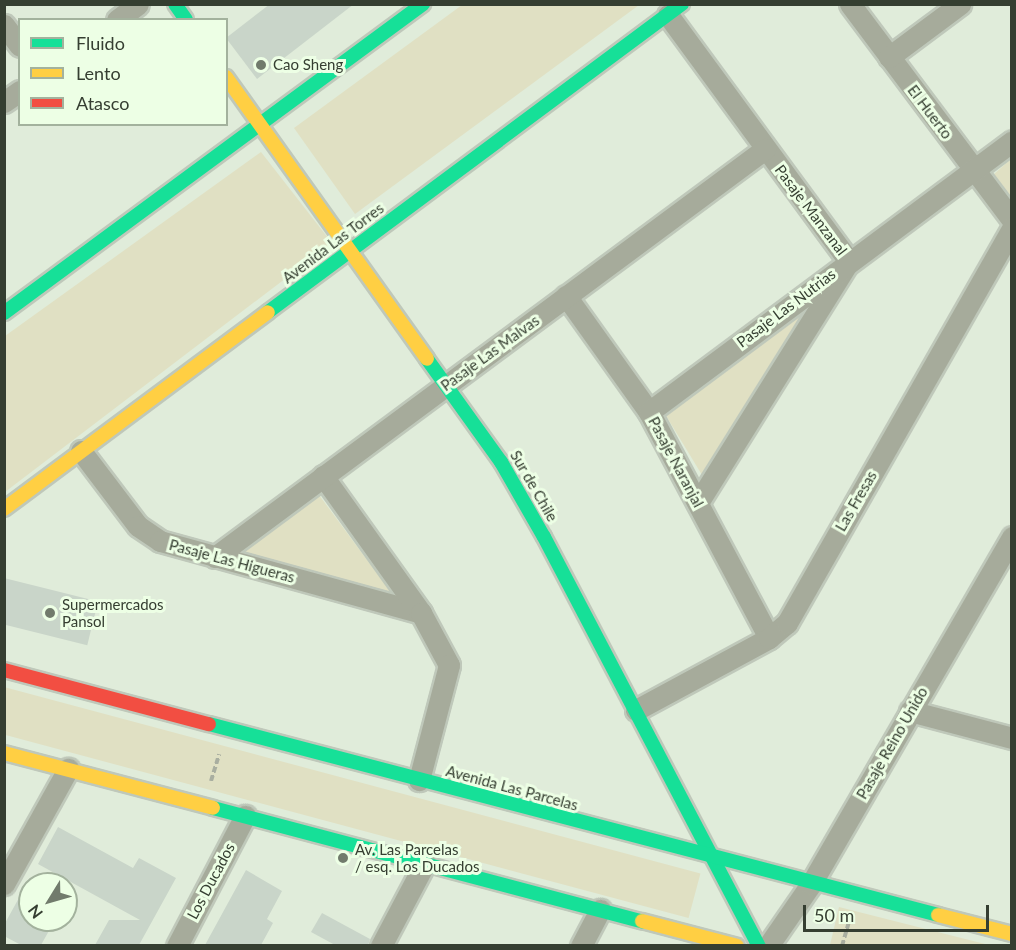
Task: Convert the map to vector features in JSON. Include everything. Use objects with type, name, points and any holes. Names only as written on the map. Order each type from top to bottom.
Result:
[{"type":"street","points":[[120,18],[138,4]]},
{"type":"street","points":[[175,4],[185,18]]},
{"type":"street","points":[[4,313],[423,4]]},
{"type":"street","name":"El Huerto","points":[[850,4],[1011,220]]},
{"type":"street","points":[[889,57],[960,4]]},
{"type":"street","name":"Pasaje Manzanal","points":[[675,10],[765,148],[849,261],[698,503]]},
{"type":"street","name":"Avenida Las Torres","points":[[4,509],[675,10]]},
{"type":"street","points":[[4,25],[18,43]]},
{"type":"street","name":"Sur de Chile","points":[[228,80],[475,423],[523,499],[636,710],[710,857],[759,945]]},
{"type":"street","points":[[4,102],[18,92]]},
{"type":"street","name":"Pasaje Las Nutrias","points":[[649,411],[1011,141]]},
{"type":"street","name":"Pasaje Las Malvas","points":[[215,556],[765,148]]},
{"type":"street","name":"Las Fresas","points":[[636,710],[769,638],[787,623],[1011,228]]},
{"type":"street","name":"Pasaje Naranjal","points":[[566,296],[649,411],[769,638]]},
{"type":"street","name":"Pasaje Las Higueras","points":[[81,452],[148,536],[160,542],[421,613]]},
{"type":"street","points":[[323,476],[421,613],[449,665],[419,780]]},
{"type":"street","name":"Pasaje Reino Unido","points":[[768,945],[811,884],[1011,537]]},
{"type":"street","name":"Avenida Las Parcelas","points":[[4,670],[811,884],[1011,934]]},
{"type":"street","points":[[910,711],[1011,738]]},
{"type":"street","points":[[4,753],[737,945]]},
{"type":"street","points":[[4,884],[68,769]]},
{"type":"street","name":"Los Ducados","points":[[177,945],[245,816]]},
{"type":"street","points":[[381,945],[425,863]]},
{"type":"street","points":[[581,945],[600,910]]},
{"type":"path","points":[[204,805],[226,730]]},
{"type":"green space","points":[[462,5],[639,5],[355,214],[294,128]]},
{"type":"green space","points":[[261,152],[332,243],[5,492],[5,336]]},
{"type":"green space","points":[[1011,159],[1011,203],[993,175]]},
{"type":"green space","points":[[812,301],[702,475],[665,414]]},
{"type":"green space","points":[[319,495],[393,595],[234,555]]},
{"type":"green space","points":[[4,687],[700,874],[689,918],[4,735]]},
{"type":"green space","points":[[839,907],[989,945],[830,945]]},
{"type":"building","points":[[270,4],[354,4],[257,79],[228,41],[228,36]]},
{"type":"building","name":"Supermercados Pansol","points":[[4,578],[98,601],[87,645],[4,624]]},
{"type":"building","points":[[58,827],[133,868],[139,858],[176,878],[139,945],[95,945],[109,920],[140,920],[78,886],[78,872],[53,872],[38,864]]},
{"type":"building","points":[[246,870],[282,891],[267,919],[273,923],[261,945],[205,945]]},
{"type":"building","points":[[18,900],[18,932],[48,932],[41,945],[21,945],[4,936],[4,925]]},
{"type":"building","points":[[322,913],[370,939],[368,945],[335,945],[311,932]]},
{"type":"traffic: fast","points":[[175,4],[185,18]]},
{"type":"traffic: fast","points":[[4,313],[423,4]]},
{"type":"traffic: fast","points":[[268,312],[682,4]]},
{"type":"traffic: fast","points":[[427,359],[501,462],[544,537],[759,946]]},
{"type":"traffic: fast","points":[[209,724],[938,915]]},
{"type":"traffic: fast","points":[[213,808],[642,921]]},
{"type":"traffic: slow","points":[[228,80],[427,359]]},
{"type":"traffic: slow","points":[[4,509],[268,312]]},
{"type":"traffic: slow","points":[[4,753],[213,808]]},
{"type":"traffic: slow","points":[[938,915],[1012,934]]},
{"type":"traffic: slow","points":[[642,921],[737,946]]},
{"type":"traffic: jam","points":[[4,670],[209,724]]},
{"type":"place","name":"Cao Sheng","points":[[261,65]]},
{"type":"place","name":"Supermercados Pansol","points":[[50,613]]},
{"type":"place","name":"Av. Las Parcelas / esq. Los Ducados","points":[[343,858]]}]
